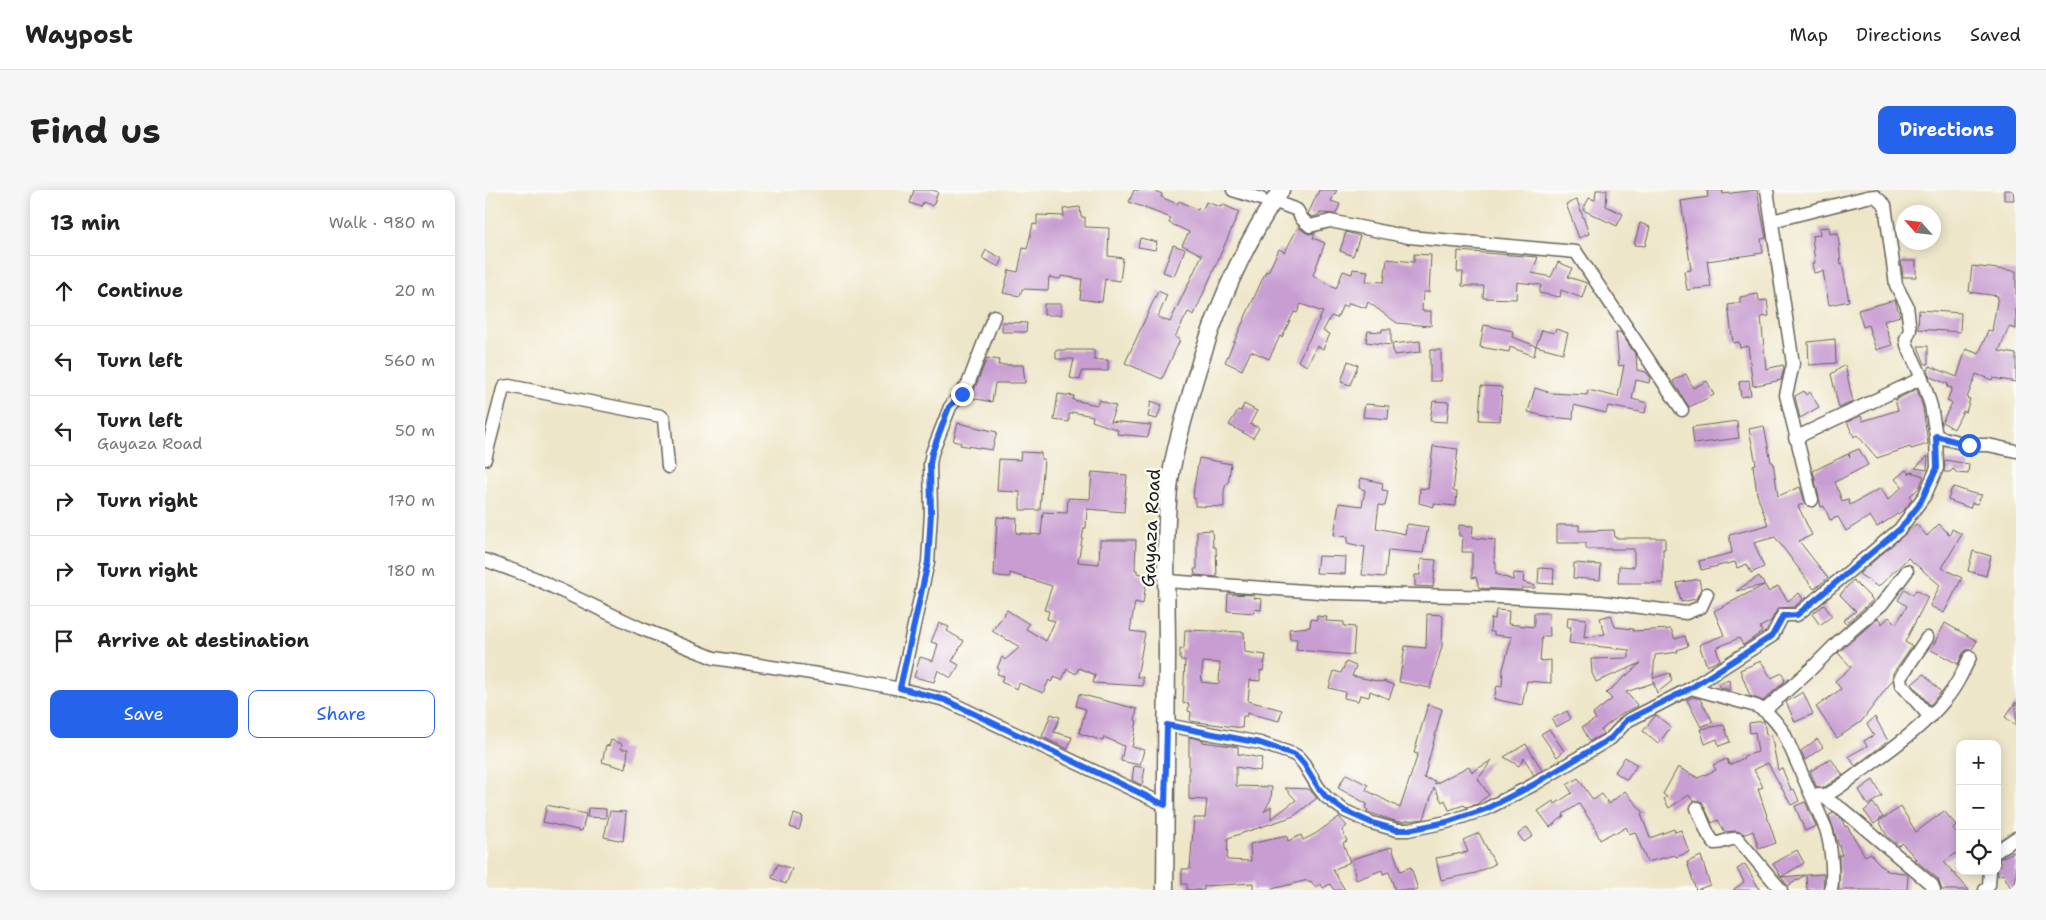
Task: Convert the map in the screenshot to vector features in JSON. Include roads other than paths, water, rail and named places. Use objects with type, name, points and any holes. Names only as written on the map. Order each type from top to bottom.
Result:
[{"type":"main road","name":"Gayaza Road","points":[[1165,890],[1167,725],[1166,553],[1169,487],[1181,429],[1202,354],[1243,254],[1269,198]]},
{"type":"street","points":[[1233,190],[1269,198],[1297,210],[1302,219],[1310,226],[1330,220],[1409,237],[1576,252],[1682,410]]},
{"type":"street","points":[[1767,190],[1793,364],[1786,392],[1795,438],[1812,500]]},
{"type":"street","points":[[1167,725],[1260,743],[1293,754],[1304,764],[1326,797],[1345,811],[1372,823],[1397,830],[1408,830],[1447,822],[1486,809],[1533,785],[1611,738],[1633,716],[1691,688],[1772,636],[1783,616],[1797,615],[1900,529],[1919,505],[1937,468],[1936,436],[1931,406],[1922,378],[1907,345],[1910,330],[1907,306],[1896,285],[1885,205],[1875,196],[1867,197],[1772,220]]},
{"type":"street","points":[[900,688],[928,562],[931,513],[930,464],[932,453],[949,407],[969,384],[994,316]]},
{"type":"street","points":[[1795,438],[1922,378]]},
{"type":"street","points":[[485,458],[503,389],[509,386],[662,417],[668,466]]},
{"type":"street","points":[[1936,436],[1969,445],[1988,445],[2016,451]]},
{"type":"street","points":[[486,565],[534,578],[640,628],[714,658],[900,688],[945,700],[1165,805]]},
{"type":"street","points":[[1765,710],[1812,668],[1839,640],[1882,604],[1907,571]]},
{"type":"street","points":[[1167,581],[1332,594],[1500,597],[1601,602],[1686,613],[1701,607],[1707,594]]},
{"type":"street","points":[[1927,638],[1900,678],[1901,684],[1930,717]]},
{"type":"street","points":[[1823,797],[1837,790],[1891,750],[1930,717],[1951,692],[1970,657]]},
{"type":"street","points":[[1691,688],[1765,710],[1775,720],[1784,733],[1826,829],[1830,843],[1833,882],[1831,890]]},
{"type":"street","points":[[1809,790],[1842,809],[1896,854],[1932,886],[1934,890]]},
{"type":"street","points":[[1697,808],[1714,843],[1720,844],[1733,838],[1738,839],[1781,890]]},
{"type":"street","points":[[2001,848],[2016,838]]},
{"type":"street","points":[[1985,890],[1989,885],[1990,875]]}]
